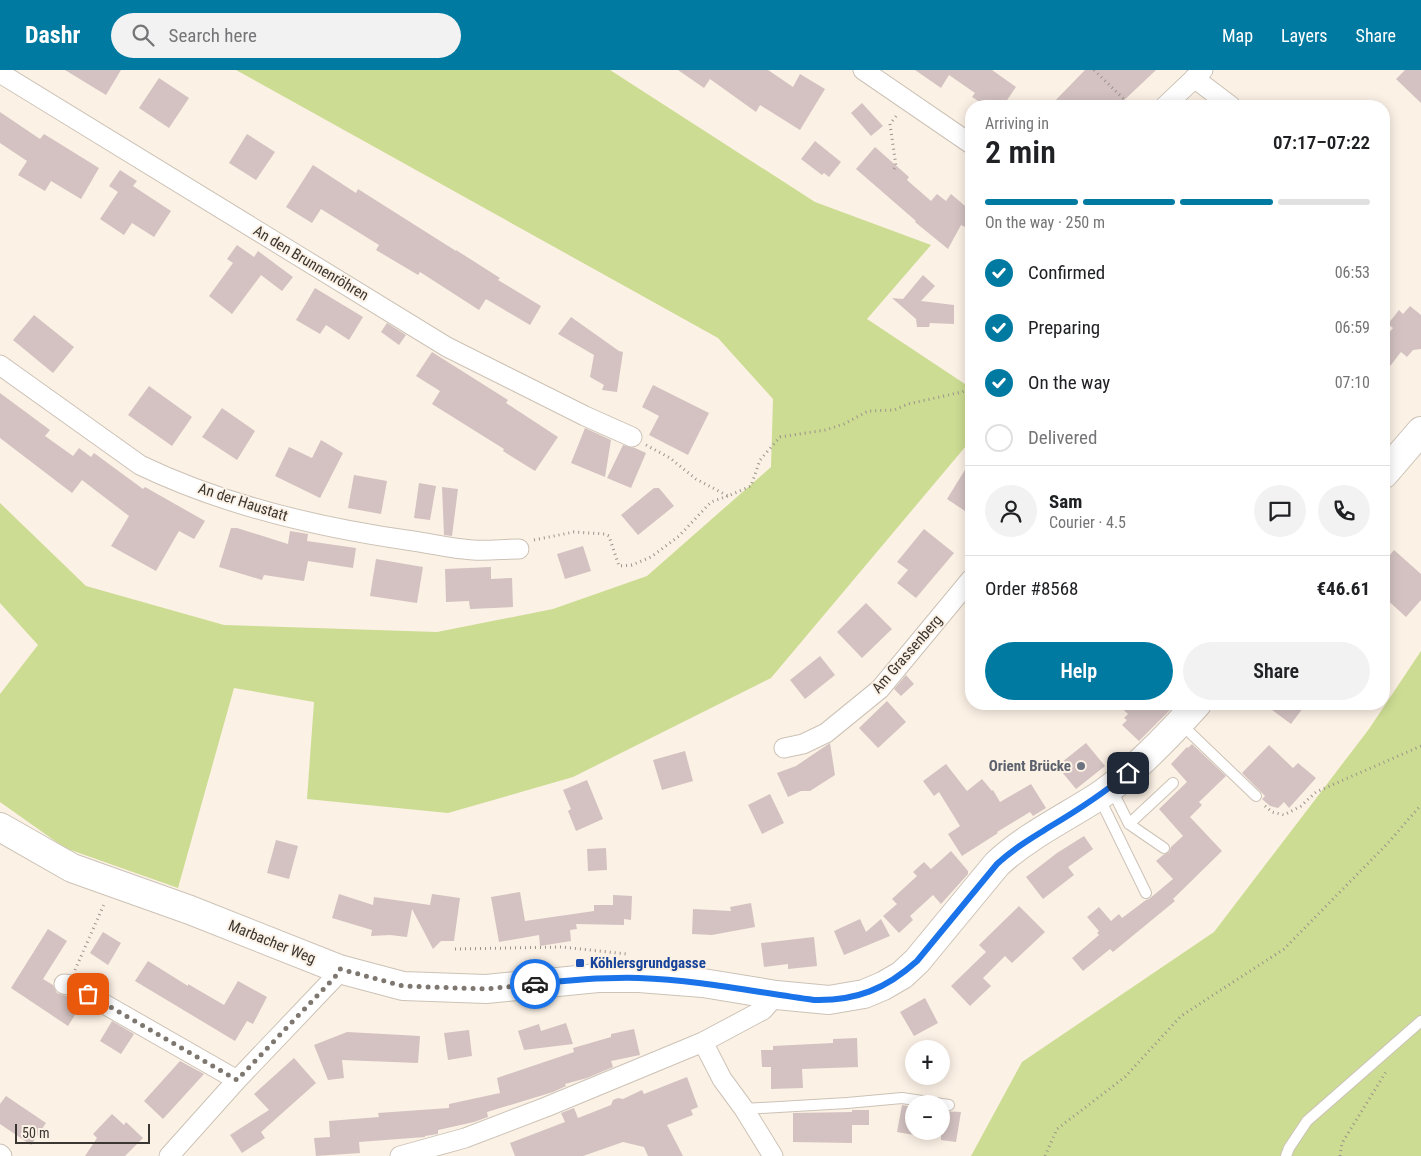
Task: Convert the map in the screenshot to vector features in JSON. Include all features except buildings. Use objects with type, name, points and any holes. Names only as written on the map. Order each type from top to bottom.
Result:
[{"type":"main road","points":[[1390,467],[1421,431]]},
{"type":"main road","name":"Marbacher Weg","points":[[0,827],[72,868],[190,910],[340,969],[403,986],[486,989],[598,978],[639,978],[703,983],[814,1000],[841,999],[864,994],[902,975],[917,961],[997,864],[1026,840],[1050,827],[1105,791],[1188,714]]},
{"type":"street","points":[[863,70],[965,140]]},
{"type":"street","name":"An den Brunnenröhren","points":[[0,73],[447,346],[584,416],[632,437]]},
{"type":"street","points":[[1171,100],[1199,74],[1225,100]]},
{"type":"street","name":"An der Haustatt","points":[[0,365],[140,465],[159,474],[225,498],[305,522],[390,538],[473,550],[519,549]]},
{"type":"street","name":"Am Grassenberg","points":[[784,748],[803,744],[826,733],[880,689],[965,586]]},
{"type":"street","points":[[169,1156],[237,1080],[335,977],[340,969]]},
{"type":"street","points":[[69,978],[72,985],[237,1080]]},
{"type":"street","points":[[400,1156],[474,1134],[546,1107],[703,1042],[763,1010],[776,995]]},
{"type":"street","points":[[703,1042],[722,1079],[744,1108],[773,1156]]},
{"type":"lane","points":[[1188,714],[1256,796]]},
{"type":"lane","points":[[1129,824],[1173,783]]},
{"type":"lane","points":[[1105,791],[1129,824],[1164,848]]},
{"type":"lane","points":[[1105,791],[1146,893]]},
{"type":"lane","points":[[1286,1156],[1306,1121],[1421,1021]]},
{"type":"lane","points":[[744,1108],[905,1098]]},
{"type":"path","points":[[1094,70],[1125,100]]},
{"type":"path","points":[[894,169],[896,166],[890,124],[898,114]]},
{"type":"path","points":[[519,549],[530,540],[574,532],[598,532],[609,536],[619,566],[632,565],[658,552],[679,536],[711,502],[751,486],[760,460],[780,437],[825,430],[844,424],[868,411],[894,410],[908,404],[965,390]]},
{"type":"path","points":[[632,437],[670,458],[696,478],[728,496]]},
{"type":"path","points":[[1256,796],[1272,812],[1284,815],[1301,806],[1316,792],[1421,746]]},
{"type":"path","points":[[1044,1156],[1057,1129],[1125,1077],[1181,1016],[1284,949],[1388,844],[1421,806]]},
{"type":"path","points":[[69,978],[106,900]]},
{"type":"path","points":[[455,949],[562,946],[629,954]]},
{"type":"path","points":[[1340,1156],[1342,1143],[1392,1062]]},
{"type":"green space","points":[[236,70],[610,70],[815,202],[931,245],[867,319],[965,384],[965,447],[771,678],[573,777],[448,813],[307,799],[314,702],[234,688],[178,888],[65,848],[0,802],[0,694],[38,645],[0,603],[0,503],[86,586],[224,625],[437,632],[553,609],[647,576],[771,467],[773,399],[718,338]]},
{"type":"green space","points":[[1421,651],[1421,1156],[971,1156],[1022,1062],[1214,932],[1382,710],[1390,710],[1390,698]]},
{"type":"way so far","points":[[88,994],[237,1080],[335,977],[340,969],[403,986],[486,989],[535,984]]},
{"type":"place","name":"Orient Brücke","points":[[1081,766]]},
{"type":"place","name":"Köhlersgrundgasse","points":[[580,963]]},
{"type":"route","points":[[535,984],[598,978],[656,978],[703,983],[814,1000],[841,999],[864,994],[902,975],[917,961],[997,864],[1008,854],[1026,840],[1099,796],[1128,773]]}]
